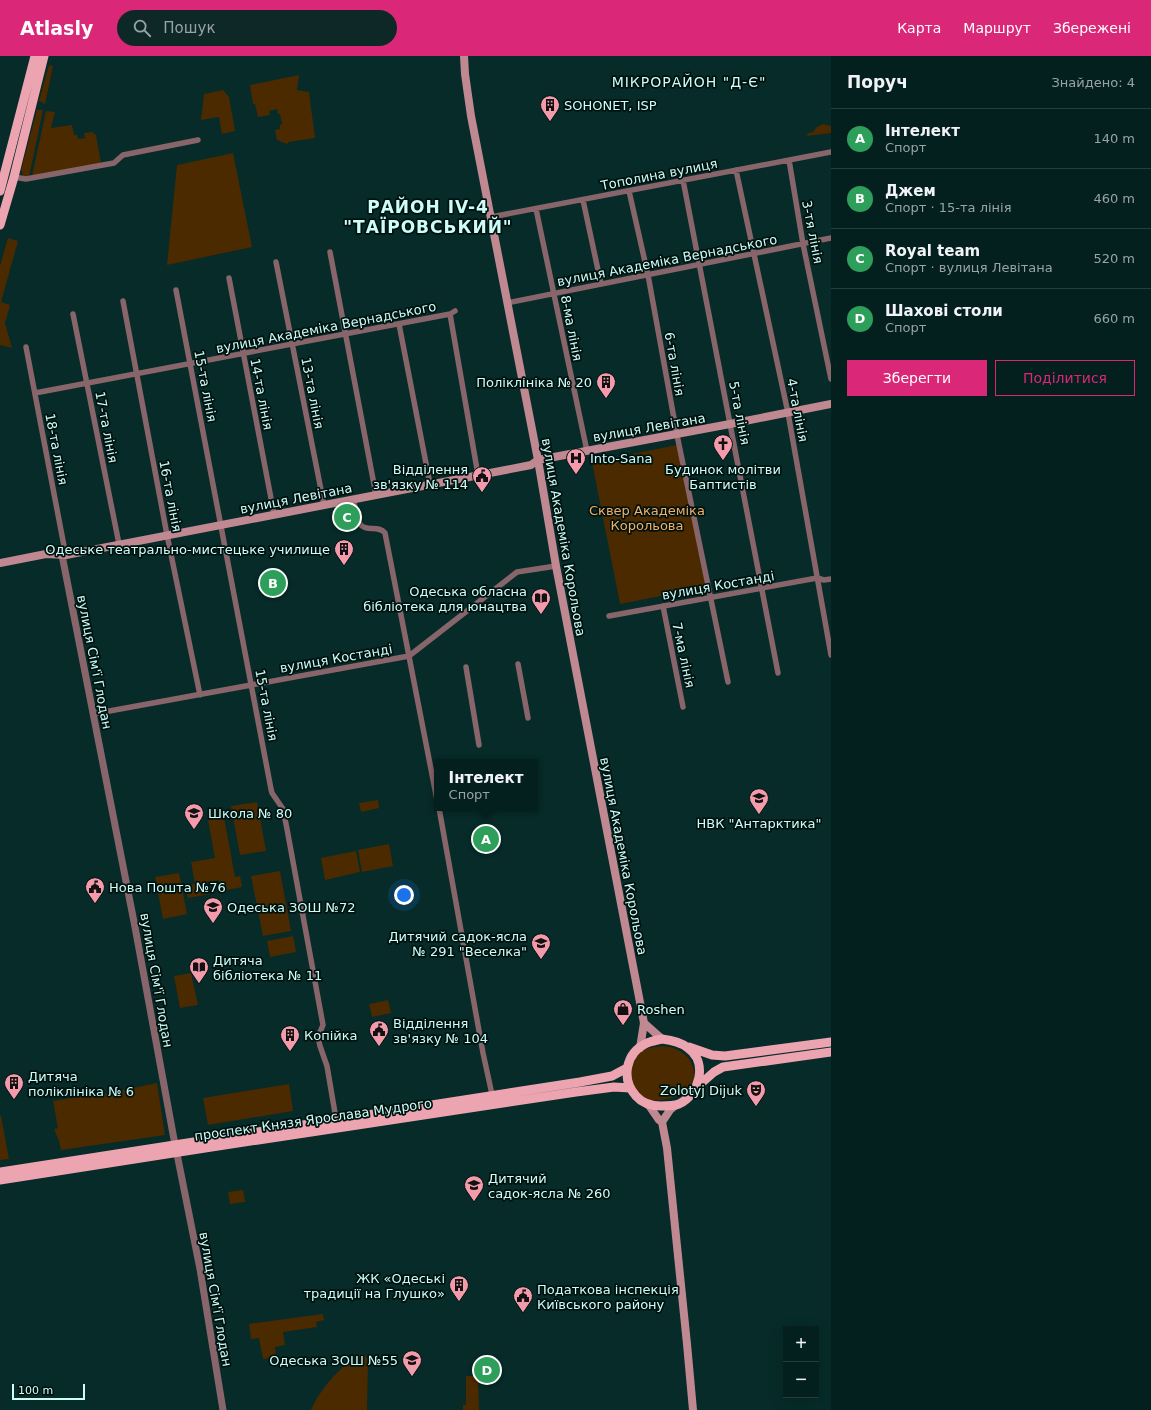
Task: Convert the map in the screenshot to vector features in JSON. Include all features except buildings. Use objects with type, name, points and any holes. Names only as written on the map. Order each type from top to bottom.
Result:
[{"type":"main road","points":[[0,191],[35,56]]},
{"type":"main road","points":[[0,225],[14,177],[44,56]]},
{"type":"main road","name":"вулиця Академіка Корольова","points":[[464,56],[471,116],[538,460],[556,566],[644,1023],[640,1048]]},
{"type":"main road","name":"вулиця Левітана","points":[[0,563],[46,554],[62,555],[221,525],[531,465],[538,460],[677,435],[831,404]]},
{"type":"main road","points":[[644,1023],[662,1039],[712,1055],[725,1056],[831,1042]]},
{"type":"main road","points":[[662,1039],[646,1044],[632,1056],[627,1068],[627,1081],[630,1088],[638,1098],[648,1104],[658,1106],[676,1105]]},
{"type":"main road","points":[[688,1047],[698,1059],[700,1067],[696,1087]]},
{"type":"main road","points":[[662,1122],[670,1110],[691,1095],[696,1087],[714,1072],[723,1067],[831,1052]]},
{"type":"main road","name":"проспект Князя Ярослава Мудрого","points":[[337,1124],[492,1095],[612,1076],[627,1068]]},
{"type":"main road","name":"проспект Князя Ярослава Мудрого","points":[[0,1172],[337,1124],[495,1105],[614,1087],[630,1088]]},
{"type":"main road","points":[[648,1104],[662,1122],[667,1148],[693,1410]]},
{"type":"main road","name":"проспект Князя Ярослава Мудрого","points":[[0,1180],[175,1148]]},
{"type":"street","points":[[14,177],[26,180],[114,163],[123,155],[198,140]]},
{"type":"street","name":"Тополина вулиця","points":[[491,217],[831,152]]},
{"type":"street","name":"3-тя лінія","points":[[789,160],[803,244],[831,379]]},
{"type":"street","name":"4-та лінія","points":[[736,170],[788,413],[831,655]]},
{"type":"street","name":"5-та лінія","points":[[683,180],[763,588],[778,673]]},
{"type":"street","name":"6-та лінія","points":[[629,191],[648,275],[677,435],[728,682]]},
{"type":"street","points":[[583,200],[601,284]]},
{"type":"street","name":"8-ма лінія","points":[[536,208],[587,451]]},
{"type":"street","name":"вулиця Академіка Вернадського","points":[[507,303],[831,238]]},
{"type":"street","points":[[330,252],[376,495]]},
{"type":"street","name":"13-та лінія","points":[[276,262],[324,505]]},
{"type":"street","name":"14-та лінія","points":[[229,278],[274,514]]},
{"type":"street","name":"15-та лінія","points":[[176,290],[272,793],[283,809],[323,1025],[318,1037],[327,1066],[337,1124]]},
{"type":"street","name":"16-та лінія","points":[[123,301],[167,535],[200,695]]},
{"type":"street","name":"вулиця Академіка Вернадського","points":[[35,393],[452,313],[478,475]]},
{"type":"street","name":"17-та лінія","points":[[73,314],[119,544]]},
{"type":"street","points":[[399,324],[430,484]]},
{"type":"street","name":"18-та лінія","points":[[26,347],[64,546],[62,555]]},
{"type":"street","points":[[353,499],[358,519],[362,526],[368,529],[383,530],[385,533],[434,785]]},
{"type":"street","name":"вулиця Сім'ї Глодан","points":[[62,555],[94,714],[135,927],[175,1148],[207,1307],[223,1410]]},
{"type":"street","name":"вулиця Костанді","points":[[94,714],[409,656],[518,572],[556,566]]},
{"type":"street","name":"вулиця Костанді","points":[[609,616],[817,578],[824,580],[831,579]]},
{"type":"street","name":"7-ма лінія","points":[[663,606],[683,707]]},
{"type":"street","points":[[518,664],[528,718]]},
{"type":"street","points":[[466,667],[479,745]]},
{"type":"street","points":[[440,811],[483,1053],[495,1105]]},
{"type":"green space","points":[[49,65],[53,66],[45,104],[39,101]]},
{"type":"green space","points":[[299,75],[297,90],[309,92],[315,138],[289,142],[287,144],[277,140],[275,130],[280,129],[280,125],[282,124],[280,114],[278,114],[277,109],[269,111],[270,115],[258,117],[255,104],[253,104],[250,85]]},
{"type":"green space","points":[[223,90],[229,97],[235,131],[222,134],[219,117],[201,120],[204,94]]},
{"type":"green space","points":[[37,110],[43,110],[29,177],[24,177],[21,170]]},
{"type":"green space","points":[[46,111],[55,112],[51,128],[72,125],[74,135],[77,135],[78,139],[85,138],[84,133],[92,132],[96,135],[101,163],[32,176]]},
{"type":"green space","points":[[823,124],[831,126],[831,133],[807,136],[808,133],[812,133],[817,127]]},
{"type":"green space","points":[[233,153],[252,247],[167,265],[177,165]]},
{"type":"green space","points":[[8,238],[18,241],[1,302],[10,305],[5,323],[12,348],[0,345],[0,266]]},
{"type":"green space","name":"Сквер Академіка Корольова","points":[[677,445],[706,587],[620,604],[592,462]]},
{"type":"green space","points":[[378,800],[379,808],[361,812],[359,803]]},
{"type":"green space","points":[[257,802],[266,851],[240,855],[231,806]]},
{"type":"green space","points":[[224,817],[235,877],[240,876],[242,887],[222,891],[219,880],[207,882],[210,894],[188,898],[185,886],[195,884],[191,862],[215,858],[208,820]]},
{"type":"green space","points":[[482,824],[500,846],[490,853],[472,832]]},
{"type":"green space","points":[[389,844],[393,866],[362,872],[358,850]]},
{"type":"green space","points":[[356,851],[360,872],[325,880],[321,858]]},
{"type":"green space","points":[[280,871],[291,931],[263,936],[251,876]]},
{"type":"green space","points":[[179,873],[187,914],[163,919],[155,877]]},
{"type":"green space","points":[[293,936],[296,952],[270,957],[267,941]]},
{"type":"green space","points":[[191,973],[198,1005],[180,1008],[174,976]]},
{"type":"green space","points":[[388,1000],[391,1013],[372,1017],[369,1004]]},
{"type":"green space","points":[[662,1046],[675,1049],[685,1055],[691,1063],[694,1072],[693,1081],[688,1089],[679,1095],[662,1100],[650,1100],[639,1093],[635,1087],[632,1081],[631,1067],[633,1061],[639,1053],[649,1048]]},
{"type":"green space","points":[[157,1083],[165,1135],[61,1150],[54,1129],[58,1128],[53,1101],[90,1095],[95,1096]]},
{"type":"green space","points":[[289,1084],[293,1111],[208,1125],[203,1098]]},
{"type":"green space","points":[[0,1116],[9,1159],[0,1160]]},
{"type":"green space","points":[[243,1190],[245,1202],[230,1204],[228,1192]]},
{"type":"green space","points":[[323,1314],[324,1320],[316,1322],[317,1327],[283,1332],[285,1345],[275,1347],[276,1357],[263,1359],[259,1338],[251,1339],[249,1324]]},
{"type":"green space","points":[[362,1353],[368,1359],[367,1410],[311,1410],[320,1393],[332,1378],[354,1358]]},
{"type":"green space","points":[[466,1376],[478,1376],[479,1410],[463,1410],[463,1405],[466,1405]]},
{"type":"place","name":"SOHONET, ISP","points":[[550,122]]},
{"type":"place","name":"Поліклініка № 20","points":[[606,399]]},
{"type":"place","name":"Будинок молітви Баптистів","points":[[723,461]]},
{"type":"place","name":"Into-Sana","points":[[576,475]]},
{"type":"place","name":"Відділення зв'язку № 114","points":[[482,493]]},
{"type":"place","name":"Royal team","points":[[347,517]]},
{"type":"place","name":"Одеське театрально-мистецьке училище","points":[[344,566]]},
{"type":"place","name":"Джем","points":[[273,583]]},
{"type":"place","name":"Одеська обласна бібліотека для юнацтва","points":[[541,615]]},
{"type":"place","name":"НВК \"Антарктика\"","points":[[759,815]]},
{"type":"place","name":"Школа № 80","points":[[194,830]]},
{"type":"place","name":"Інтелект","points":[[486,839]]},
{"type":"place","name":"Нова Пошта №76","points":[[95,904]]},
{"type":"place","name":"Одеська ЗОШ №72","points":[[213,924]]},
{"type":"place","name":"Дитячий садок-ясла № 291 \"Веселка\"","points":[[541,960]]},
{"type":"place","name":"Дитяча бібліотека № 11","points":[[199,984]]},
{"type":"place","name":"Roshen","points":[[623,1026]]},
{"type":"place","name":"Відділення зв'язку № 104","points":[[379,1047]]},
{"type":"place","name":"Копійка","points":[[290,1052]]},
{"type":"place","name":"Дитяча поліклініка № 6","points":[[14,1100]]},
{"type":"place","name":"Zolotyj Dijuk","points":[[756,1107]]},
{"type":"place","name":"Дитячий садок-ясла № 260","points":[[474,1202]]},
{"type":"place","name":"ЖК «Одеські традиції на Глушко»","points":[[459,1302]]},
{"type":"place","name":"Податкова інспекція Київського району","points":[[523,1313]]},
{"type":"place","name":"Шахові столи","points":[[487,1370]]},
{"type":"place","name":"Одеська ЗОШ №55","points":[[412,1377]]},
{"type":"district","name":"МІКРОРАЙОН \"Д-Є\"","points":[[689,82]]},
{"type":"district","name":"РАЙОН IV-4 \"ТАЇРОВСЬКИЙ\"","points":[[428,217]]}]
